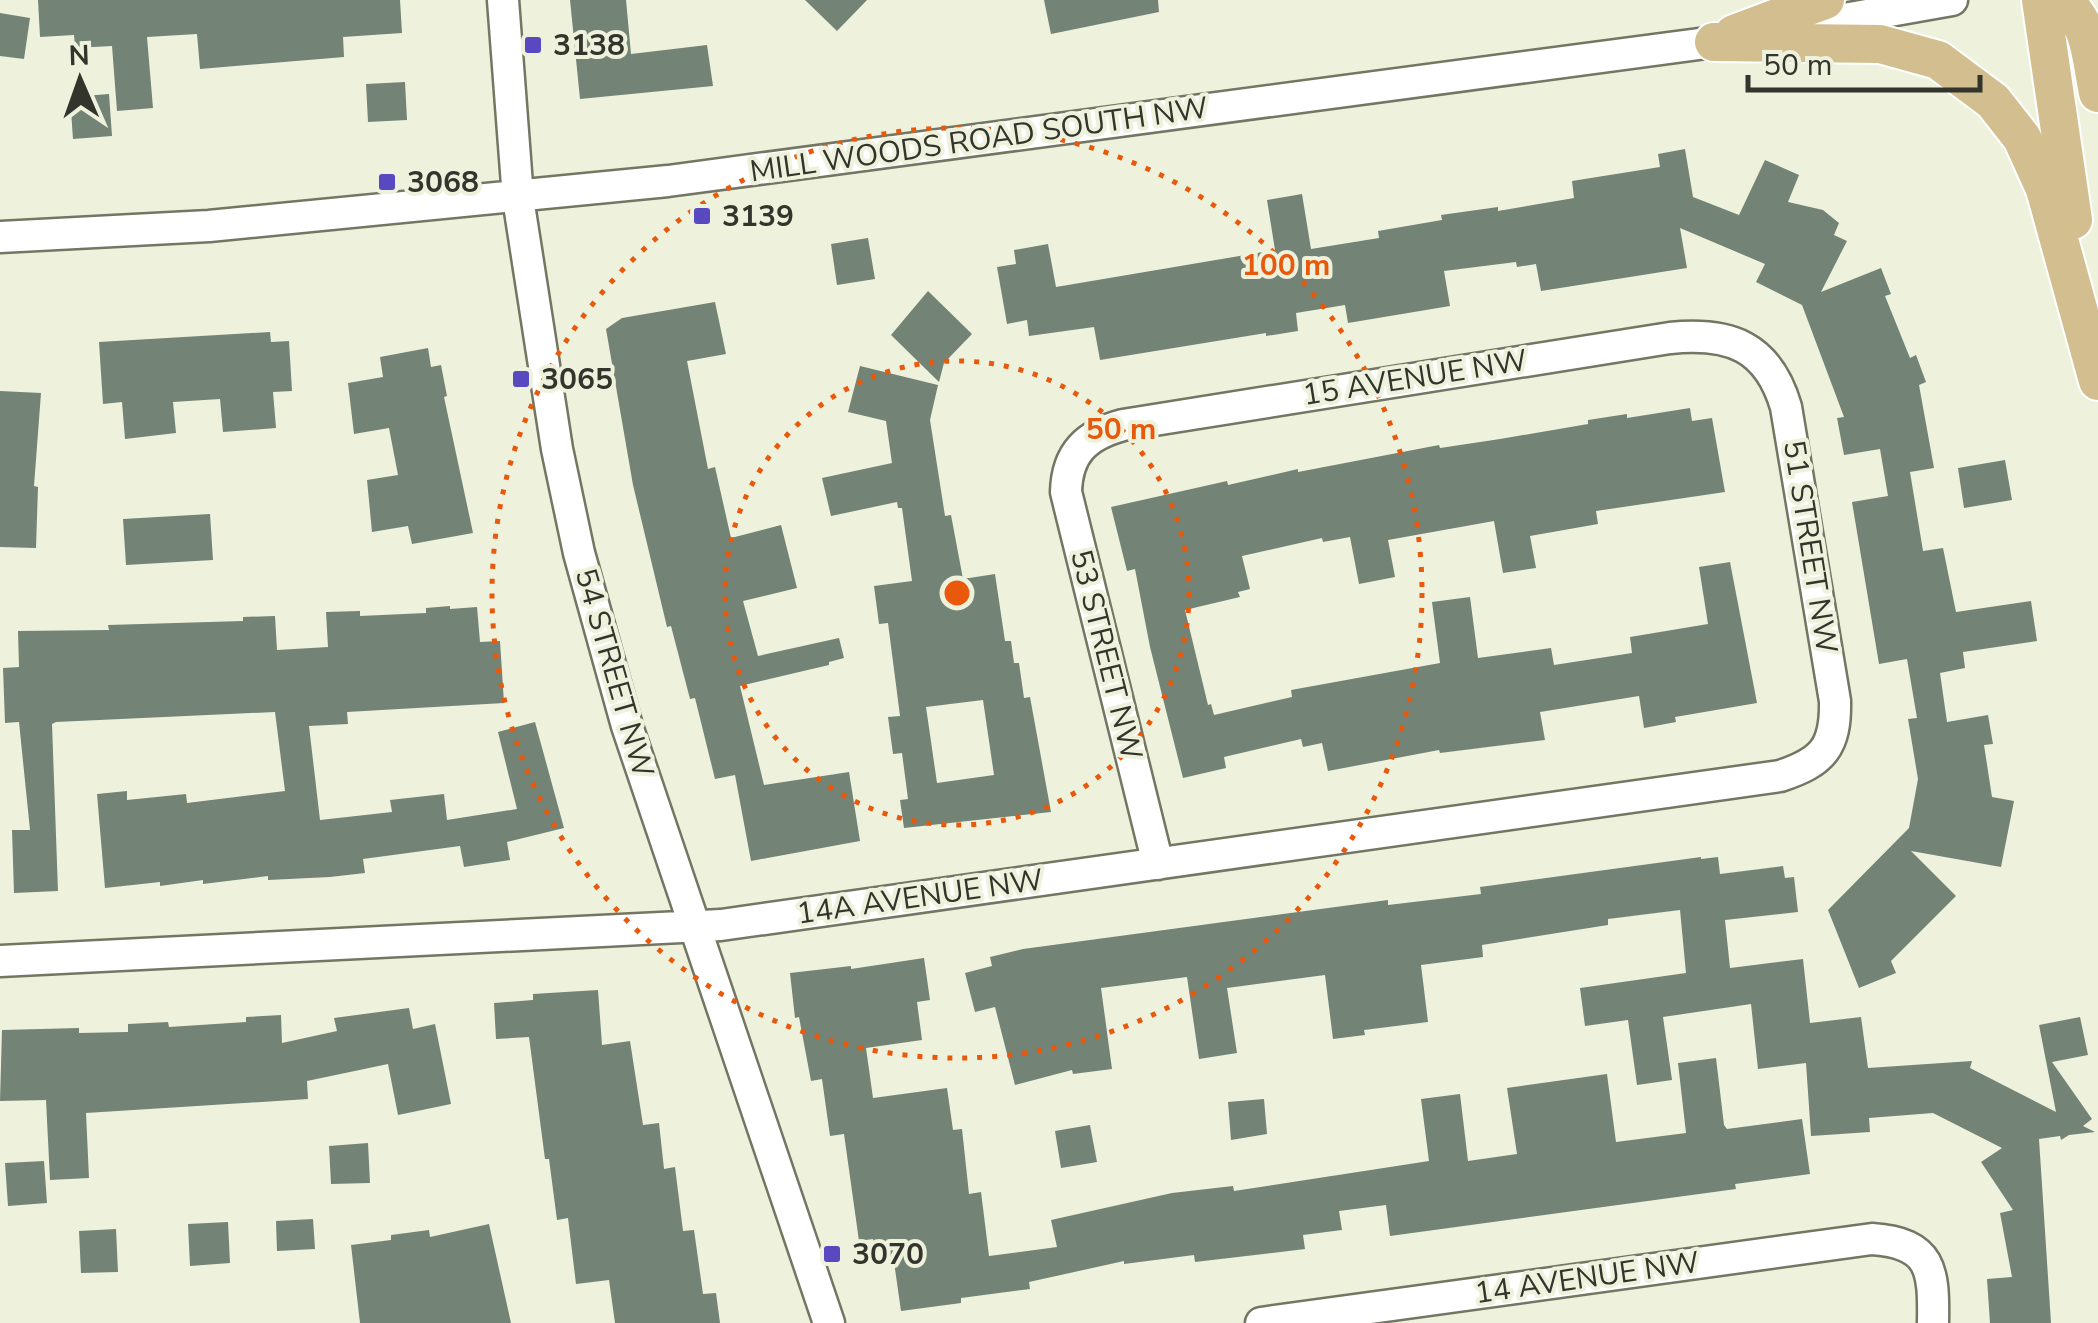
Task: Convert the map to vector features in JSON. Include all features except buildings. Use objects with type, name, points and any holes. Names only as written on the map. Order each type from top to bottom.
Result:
[{"type":"main road","points":[[1714,42],[1826,0]]},
{"type":"main road","points":[[2041,0],[2098,381]]},
{"type":"main road","points":[[2062,0],[2074,9],[2085,26],[2098,93]]},
{"type":"main road","points":[[1714,42],[1880,44],[1938,60],[1993,101],[2022,138],[2045,190],[2098,381]]},
{"type":"street","name":"54 STREET NW","points":[[503,0],[518,198],[557,450],[579,553],[627,726],[829,1323]]},
{"type":"street","name":"MILL WOODS ROAD SOUTH NW","points":[[0,237],[210,226],[688,178],[1714,42],[1952,0]]},
{"type":"street","name":"15 AVENUE NW","points":[[1078,447],[1107,429],[1123,425],[1670,338],[1722,338],[1754,354]]},
{"type":"street","name":"51 STREET NW","points":[[1754,354],[1779,383],[1786,407],[1835,701],[1835,726],[1826,750]]},
{"type":"street","name":"53 STREET NW","points":[[1078,447],[1070,461],[1066,492],[1158,864]]},
{"type":"street","name":"14A AVENUE NW","points":[[0,961],[720,925],[1780,776],[1813,763],[1826,750]]},
{"type":"street","name":"14 AVENUE NW","points":[[1261,1323],[1846,1242],[1896,1240],[1913,1247],[1926,1261],[1932,1279],[1932,1323]]},
{"type":"place","name":"3138","points":[[533,45]]},
{"type":"place","name":"3068","points":[[387,182]]},
{"type":"place","name":"3139","points":[[702,216]]},
{"type":"place","name":"3065","points":[[521,379]]},
{"type":"place","name":"3070","points":[[832,1254]]}]
